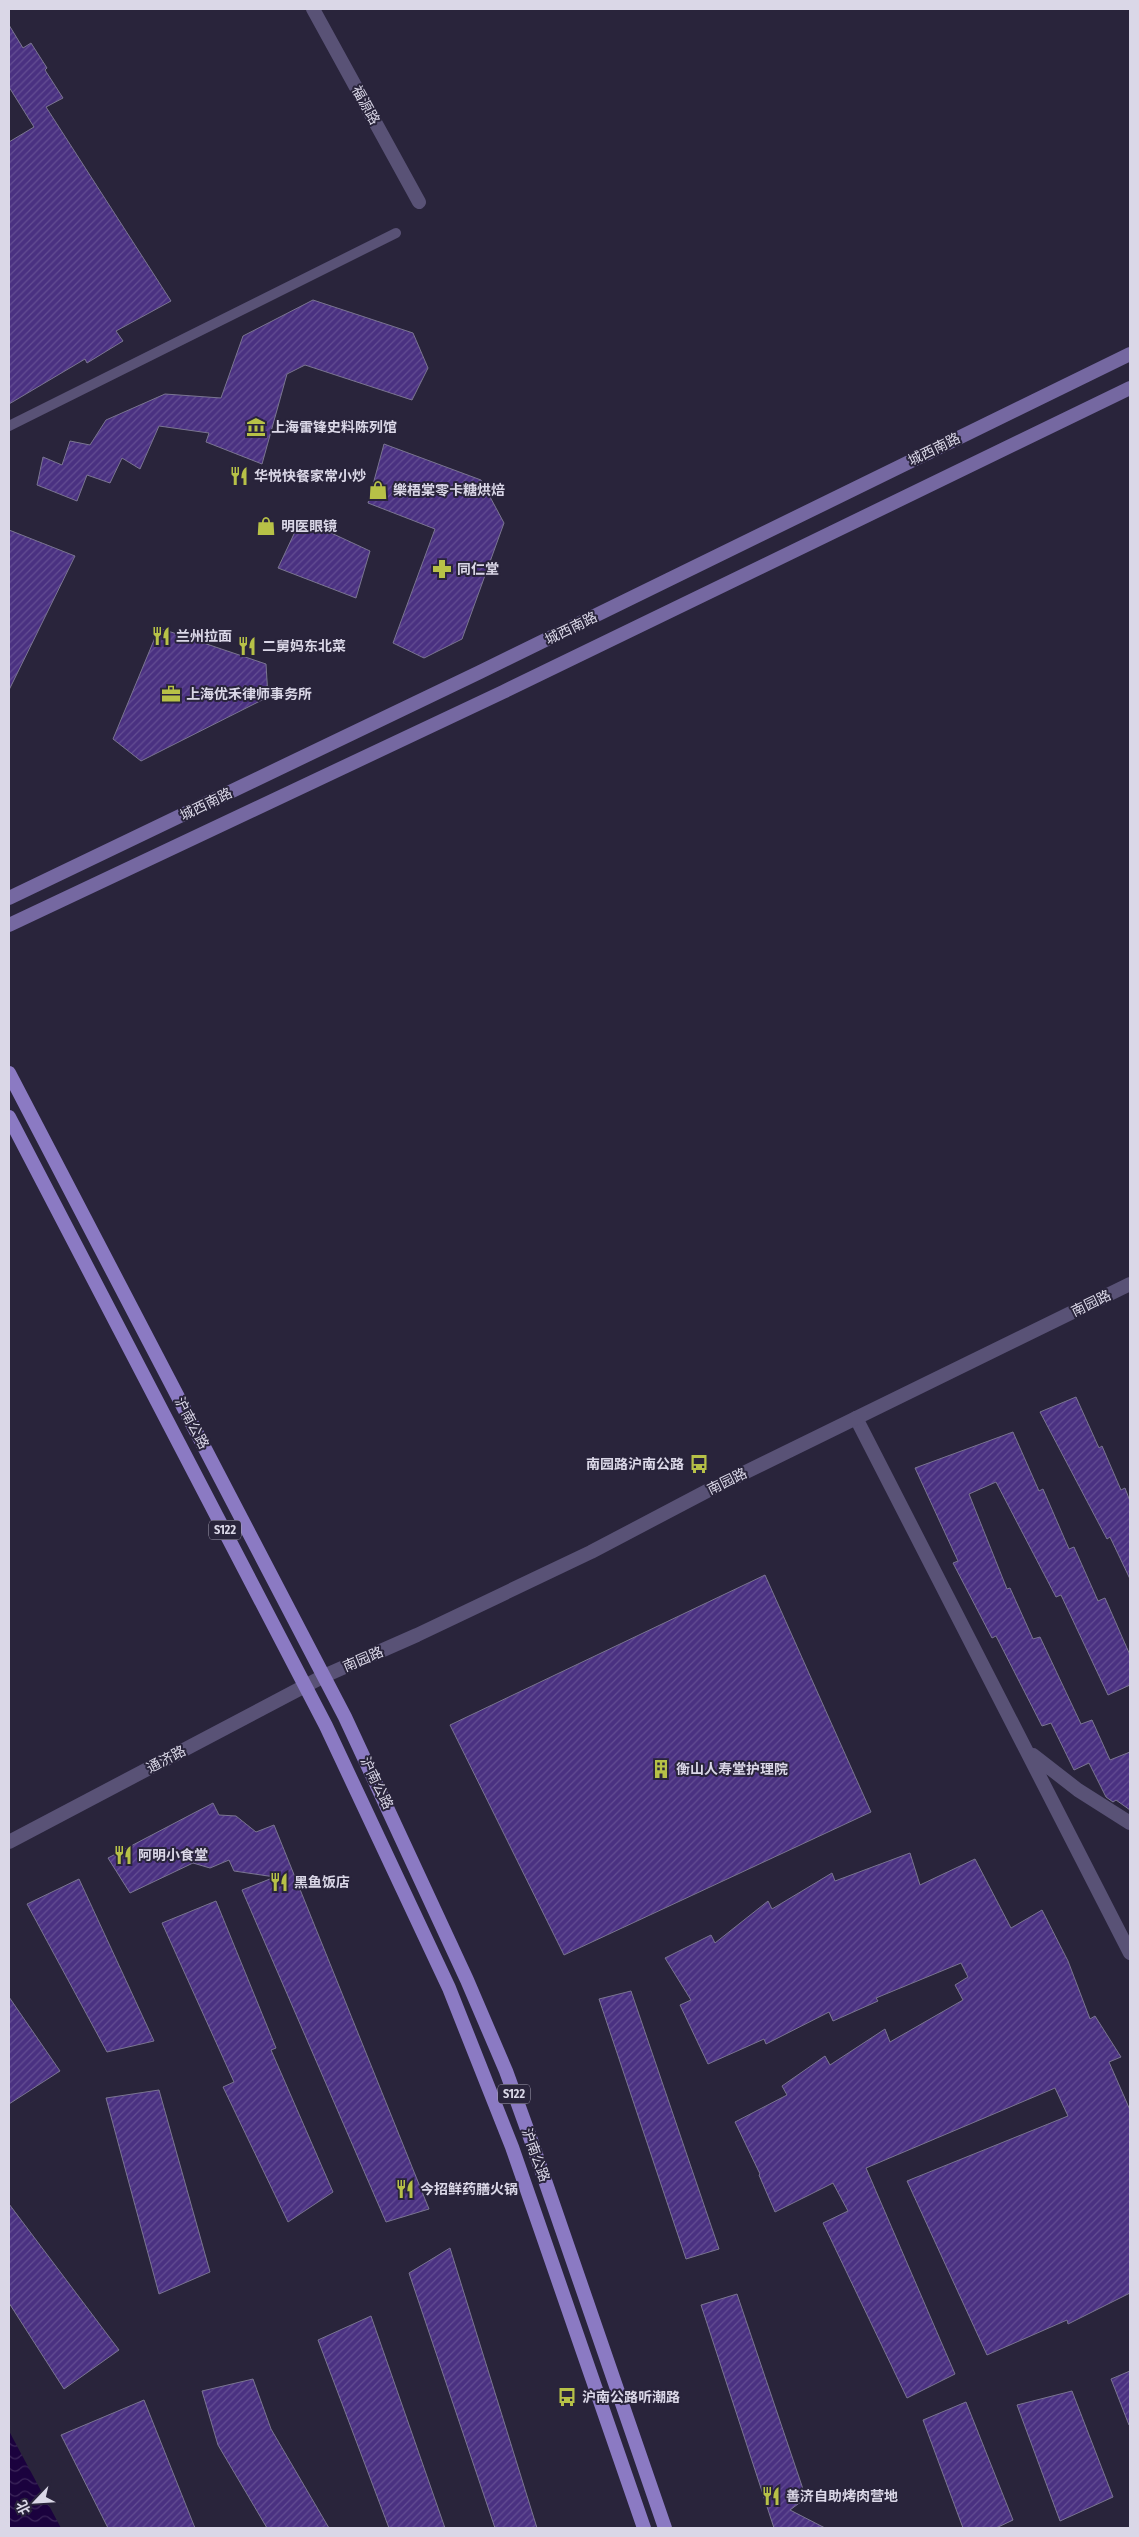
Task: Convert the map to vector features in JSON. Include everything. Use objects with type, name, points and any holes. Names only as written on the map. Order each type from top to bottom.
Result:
[{"type":"main road","name":"城西南路","points":[[9,898],[480,672],[1130,354]]},
{"type":"main road","name":"城西南路","points":[[9,925],[503,692],[1130,388]]},
{"type":"main road","name":"沪南公路","points":[[9,1073],[324,1676],[395,1821],[506,2071],[665,2528]]},
{"type":"main road","name":"沪南公路","points":[[9,1116],[306,1685],[377,1830],[474,2048],[512,2147],[644,2528]]},
{"type":"street","name":"福源路","points":[[313,9],[419,202]]},
{"type":"street","name":"南园路","points":[[324,1676],[417,1635],[582,1556],[856,1418],[1130,1284]]},
{"type":"street","points":[[856,1418],[1029,1752],[1130,1953]]},
{"type":"street","name":"通济路","points":[[9,1842],[324,1676]]},
{"type":"street","points":[[1029,1752],[1078,1790],[1130,1823]]},
{"type":"lane","points":[[9,426],[396,233]]},
{"type":"water","points":[[9,2431],[61,2528],[9,2528]]},
{"type":"building","points":[[9,25],[23,48],[31,43],[47,68],[45,70],[63,98],[46,107],[171,301],[116,331],[123,341],[87,363],[85,359],[9,404],[9,142],[34,127],[9,87]]},
{"type":"building","points":[[313,300],[413,333],[428,368],[412,400],[305,365],[287,374],[262,464],[206,442],[209,433],[159,426],[140,469],[122,458],[110,483],[87,475],[77,501],[37,485],[43,457],[62,465],[70,441],[90,445],[106,420],[165,394],[221,398],[243,336]]},
{"type":"building","points":[[384,444],[481,480],[504,523],[462,639],[424,658],[393,643],[435,529],[368,503]]},
{"type":"building","points":[[301,519],[370,551],[356,598],[278,568]]},
{"type":"building","points":[[9,530],[75,556],[9,690]]},
{"type":"building","points":[[159,628],[266,664],[268,697],[141,761],[113,739]]},
{"type":"building","points":[[1076,1397],[1099,1448],[1102,1446],[1121,1490],[1125,1488],[1130,1501],[1130,1579],[1110,1537],[1107,1539],[1040,1412]]},
{"type":"building","points":[[1013,1432],[1039,1491],[1043,1489],[1069,1549],[1074,1547],[1098,1601],[1105,1598],[1130,1655],[1130,1685],[1108,1695],[1061,1595],[1056,1597],[996,1482],[969,1494],[1007,1589],[1010,1588],[1033,1639],[1040,1637],[1081,1724],[1092,1720],[1110,1760],[1130,1752],[1130,1810],[1116,1800],[1113,1802],[1106,1797],[1089,1763],[1074,1770],[1051,1723],[1042,1726],[996,1636],[992,1638],[953,1563],[958,1561],[915,1468]]},
{"type":"building","name":"衡山人寿堂护理院","points":[[765,1575],[871,1812],[564,1955],[450,1725]]},
{"type":"building","points":[[213,1803],[219,1815],[236,1816],[256,1832],[274,1825],[429,2209],[386,2222],[242,1890],[275,1877],[234,1871],[229,1860],[210,1868],[193,1863],[130,1893],[108,1858]]},
{"type":"building","points":[[910,1853],[920,1885],[975,1859],[1011,1928],[1042,1910],[1068,1961],[1090,2019],[1095,2016],[1121,2057],[1109,2062],[1130,2110],[1130,2293],[1068,2324],[1067,2320],[987,2355],[907,2181],[1068,2116],[1055,2088],[866,2168],[955,2374],[907,2398],[823,2223],[848,2211],[833,2183],[775,2212],[760,2174],[735,2122],[787,2095],[782,2086],[825,2056],[830,2065],[885,2029],[890,2042],[963,2000],[955,1985],[968,1977],[961,1963],[876,1998],[878,2001],[833,2021],[829,2012],[766,2044],[764,2039],[708,2064],[680,2005],[691,2000],[665,1958],[711,1935],[715,1943],[768,1901],[772,1909],[832,1873],[835,1881]]},
{"type":"building","points":[[79,1879],[154,2041],[107,2052],[27,1904]]},
{"type":"building","points":[[216,1901],[276,2048],[271,2050],[333,2192],[288,2222],[223,2087],[234,2082],[162,1923]]},
{"type":"building","points":[[631,1991],[719,2249],[686,2259],[599,1999]]},
{"type":"building","points":[[9,1997],[60,2071],[9,2104]]},
{"type":"building","points":[[159,2090],[210,2272],[159,2294],[106,2098]]},
{"type":"building","points":[[9,2204],[119,2350],[64,2389],[9,2303]]},
{"type":"building","points":[[450,2248],[537,2528],[495,2528],[409,2273]]},
{"type":"building","points":[[737,2294],[806,2498],[790,2510],[825,2528],[774,2528],[701,2305]]},
{"type":"building","points":[[371,2316],[445,2528],[389,2528],[318,2340]]},
{"type":"building","points":[[1130,2371],[1130,2425],[1129,2425],[1111,2379]]},
{"type":"building","points":[[253,2379],[271,2429],[329,2528],[267,2528],[218,2445],[202,2391]]},
{"type":"building","points":[[1072,2391],[1113,2497],[1060,2521],[1017,2405]]},
{"type":"building","points":[[144,2400],[195,2528],[108,2528],[61,2435]]},
{"type":"building","points":[[966,2402],[1013,2520],[996,2528],[963,2528],[923,2420]]},
{"type":"place","name":"上海雷锋史料陈列馆","points":[[256,427]]},
{"type":"place","name":"华悦快餐家常小炒","points":[[239,476]]},
{"type":"place","name":"樂梧棠零卡糖烘焙","points":[[378,490]]},
{"type":"place","name":"明医眼镜","points":[[266,526]]},
{"type":"place","name":"同仁堂","points":[[442,569]]},
{"type":"place","name":"兰州拉面","points":[[161,636]]},
{"type":"place","name":"二舅妈东北菜","points":[[247,646]]},
{"type":"place","name":"上海优禾律师事务所","points":[[171,694]]},
{"type":"place","name":"南园路沪南公路","points":[[699,1464]]},
{"type":"place","name":"衡山人寿堂护理院","points":[[661,1769]]},
{"type":"place","name":"阿明小食堂","points":[[123,1855]]},
{"type":"place","name":"黑鱼饭店","points":[[279,1882]]},
{"type":"place","name":"今招鲜药膳火锅","points":[[405,2189]]},
{"type":"place","name":"沪南公路听潮路","points":[[567,2397]]},
{"type":"place","name":"善济自助烤肉营地","points":[[771,2496]]}]
